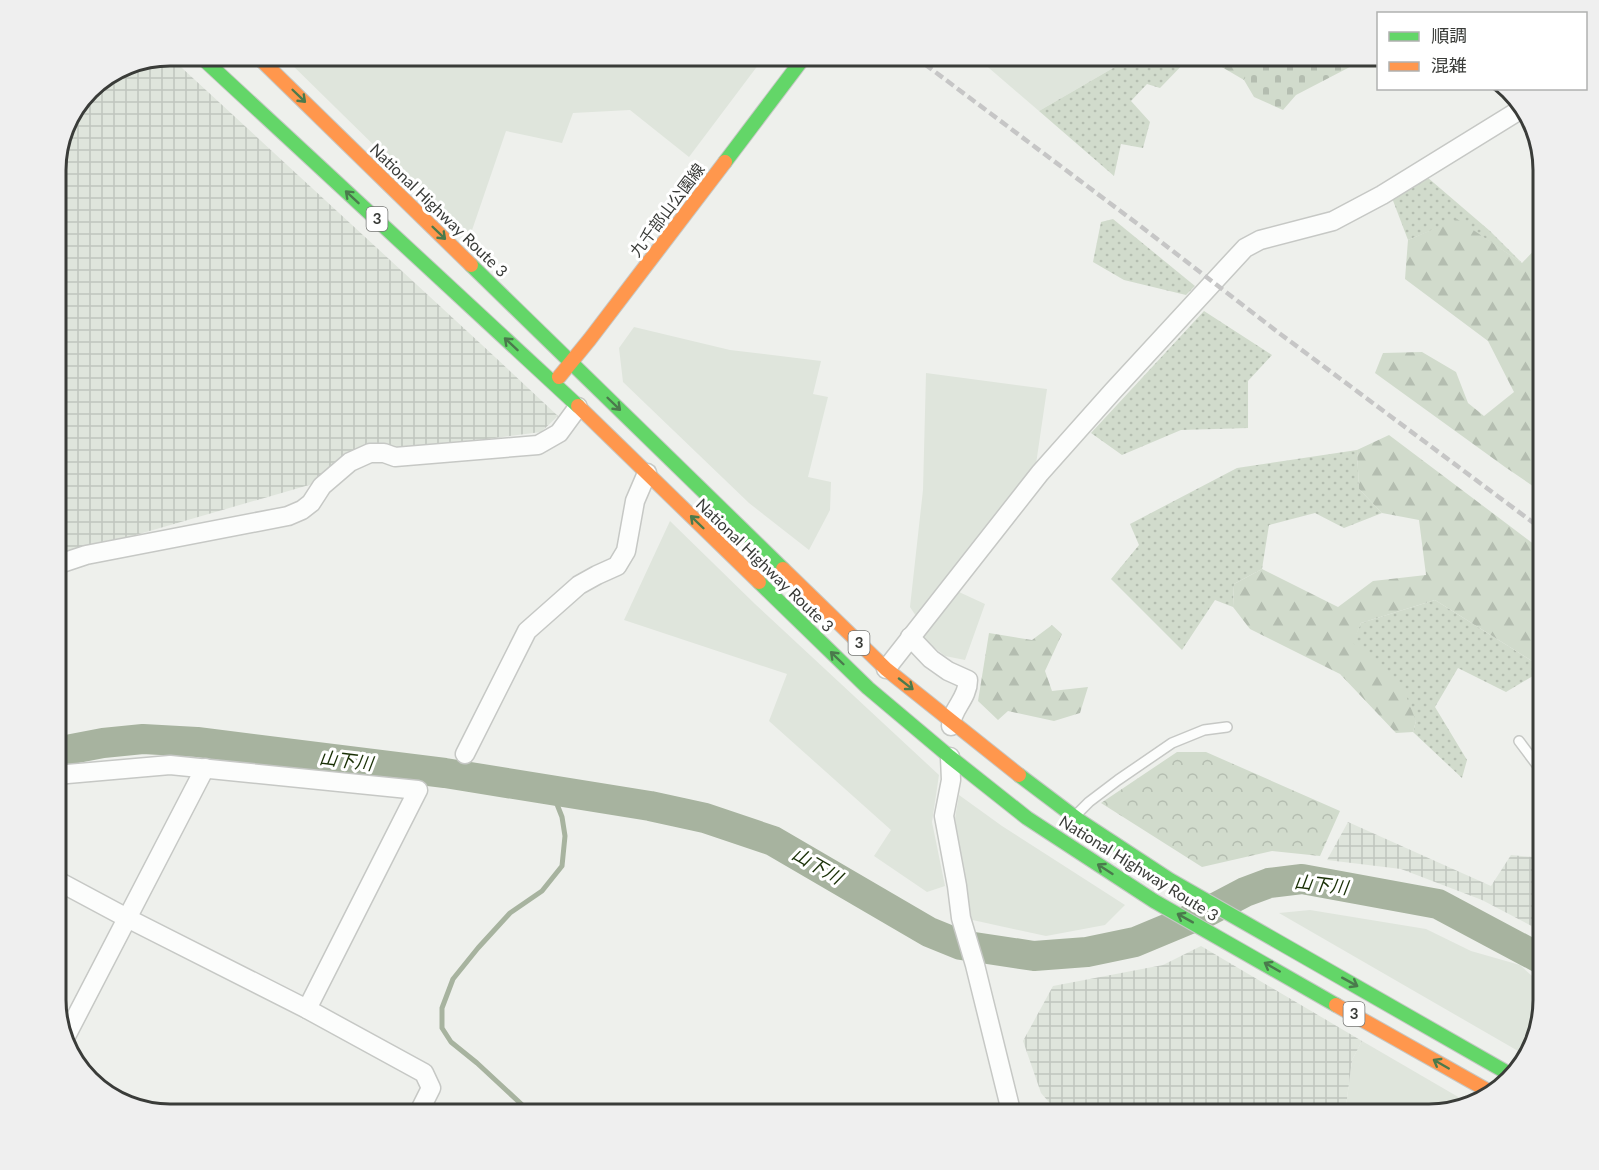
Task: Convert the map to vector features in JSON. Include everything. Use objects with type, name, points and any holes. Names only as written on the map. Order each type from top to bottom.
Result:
[{"type":"main road","name":"National Highway Route 3","points":[[211,66],[554,383],[868,688],[950,757],[1027,818],[1154,901],[1484,1088]]},
{"type":"main road","name":"National Highway Route 3","points":[[267,66],[886,669],[1043,795],[1109,841],[1243,923],[1360,987],[1504,1071]]},
{"type":"main road","name":"九千部山公園線","points":[[554,383],[572,363],[797,66]]},
{"type":"street","points":[[886,669],[1040,473],[1245,248],[1260,240],[1333,220],[1383,195],[1516,112]]},
{"type":"street","points":[[66,562],[86,555],[288,516],[302,510],[322,486],[350,462],[369,453],[384,453],[395,457],[538,445],[559,432],[578,407]]},
{"type":"street","points":[[465,754],[527,631],[579,585],[617,566],[626,551],[635,501],[647,473]]},
{"type":"street","points":[[910,637],[931,659],[948,671],[968,680],[968,689],[951,720],[951,780],[944,816],[963,927],[975,965],[1009,1104]]},
{"type":"street","points":[[66,774],[170,765],[418,790],[307,1009]]},
{"type":"street","points":[[70,1028],[205,768]]},
{"type":"street","points":[[66,885],[307,1009],[423,1073],[430,1088],[423,1104]]},
{"type":"lane","points":[[1075,817],[1089,802],[1172,743],[1204,730],[1227,727]]},
{"type":"lane","points":[[1519,741],[1533,759]]},
{"type":"shaded area","points":[[180,66],[558,416],[541,432],[396,451],[316,483],[66,555],[66,163],[74,130],[83,112],[96,96],[112,83],[130,74],[150,68]]},
{"type":"shaded area","points":[[293,66],[757,66],[689,157],[630,110],[573,113],[562,143],[506,131],[470,236]]},
{"type":"shaded area","points":[[987,66],[1116,66],[1039,111]]},
{"type":"shaded area","points":[[634,327],[730,350],[821,361],[813,394],[828,397],[808,477],[831,482],[830,510],[809,550],[749,503],[623,382],[619,348]]},
{"type":"shaded area","points":[[926,373],[1047,389],[1036,464],[1015,514],[959,592],[985,604],[965,660],[945,656],[925,640],[910,607],[923,490]]},
{"type":"shaded area","points":[[670,521],[755,604],[939,775],[932,822],[945,886],[927,892],[874,856],[891,830],[769,721],[787,674],[624,620]]},
{"type":"shaded area","points":[[959,795],[1002,826],[1125,905],[1105,925],[1046,936],[968,919],[955,818]]},
{"type":"shaded area","points":[[1348,822],[1491,886],[1511,855],[1533,857],[1533,927],[1482,900],[1401,869],[1327,860]]},
{"type":"shaded area","points":[[1310,910],[1426,929],[1471,951],[1520,965],[1533,977],[1533,1000],[1531,1020],[1519,1052],[1279,913]]},
{"type":"shaded area","points":[[1201,946],[1362,1041],[1352,1060],[1346,1104],[1051,1104],[1041,1093],[1023,1041],[1053,986],[1163,965]]},
{"type":"shaded area","points":[[1362,1041],[1461,1099],[1429,1104],[1346,1104],[1352,1060]]},
{"type":"green space","points":[[1116,66],[1181,66],[1160,88],[1147,84],[1131,101],[1150,122],[1143,148],[1121,144],[1114,176],[1039,111]]},
{"type":"green space","points":[[1220,66],[1257,66],[1244,80]]},
{"type":"green space","points":[[1251,66],[1352,66],[1296,95],[1283,110],[1254,97],[1244,80]]},
{"type":"green space","points":[[1427,177],[1490,231],[1522,263],[1457,220],[1408,240],[1392,198]]},
{"type":"green space","points":[[1113,219],[1195,286],[1186,295],[1124,280],[1093,262],[1101,222]]},
{"type":"green space","points":[[1457,219],[1522,263],[1533,251],[1533,486],[1375,373],[1383,353],[1422,352],[1456,372],[1468,403],[1484,416],[1514,392],[1488,341],[1405,279],[1408,240]]},
{"type":"green space","points":[[1204,311],[1272,355],[1248,381],[1248,428],[1181,430],[1122,455],[1091,433]]},
{"type":"green space","points":[[1389,435],[1533,543],[1533,662],[1435,600],[1361,623],[1353,643],[1401,683],[1416,721],[1413,732],[1396,733],[1340,674],[1250,629],[1233,607],[1234,584],[1262,569],[1338,607],[1373,581],[1426,575],[1419,520],[1382,513],[1359,489],[1357,450]]},
{"type":"green space","points":[[1357,450],[1359,489],[1382,513],[1344,528],[1315,513],[1269,525],[1262,569],[1234,584],[1233,607],[1215,600],[1182,650],[1111,579],[1139,545],[1130,524],[1237,468]]},
{"type":"green space","points":[[1435,600],[1533,662],[1533,676],[1506,692],[1458,668],[1435,707],[1467,760],[1462,778],[1413,732],[1416,721],[1352,643],[1361,623]]},
{"type":"green space","points":[[1052,625],[1062,634],[1045,671],[1052,691],[1088,687],[1080,713],[1054,721],[1008,711],[998,720],[978,701],[989,633],[1032,640]]},
{"type":"green space","points":[[1177,752],[1206,752],[1340,811],[1320,856],[1272,851],[1202,867],[1101,803]]},
{"type":"waterway","name":"山下川","points":[[66,750],[143,739],[197,742],[445,773],[650,806],[705,818],[773,841],[929,932],[961,945],[1034,956],[1087,952],[1135,942],[1207,912],[1245,892],[1269,883],[1302,879],[1438,904],[1533,955]]},
{"type":"waterway","points":[[521,1104],[451,1042],[442,1028],[442,1008],[453,979],[478,948],[510,913],[542,891],[562,866],[565,836],[562,817],[551,789]]},
{"type":"railway","points":[[927,66],[1533,523]]},
{"type":"traffic: fast","points":[[211,66],[578,406]]},
{"type":"traffic: fast","points":[[725,162],[797,66]]},
{"type":"traffic: fast","points":[[471,265],[783,569]]},
{"type":"traffic: fast","points":[[759,582],[868,688],[1027,818],[1154,901],[1336,1005]]},
{"type":"traffic: fast","points":[[1019,775],[1080,821],[1170,880],[1504,1071]]},
{"type":"traffic: slow","points":[[267,66],[471,265]]},
{"type":"traffic: slow","points":[[559,377],[725,162]]},
{"type":"traffic: slow","points":[[578,406],[759,582]]},
{"type":"traffic: slow","points":[[783,569],[886,669],[1019,775]]},
{"type":"traffic: slow","points":[[1336,1005],[1484,1088]]}]
